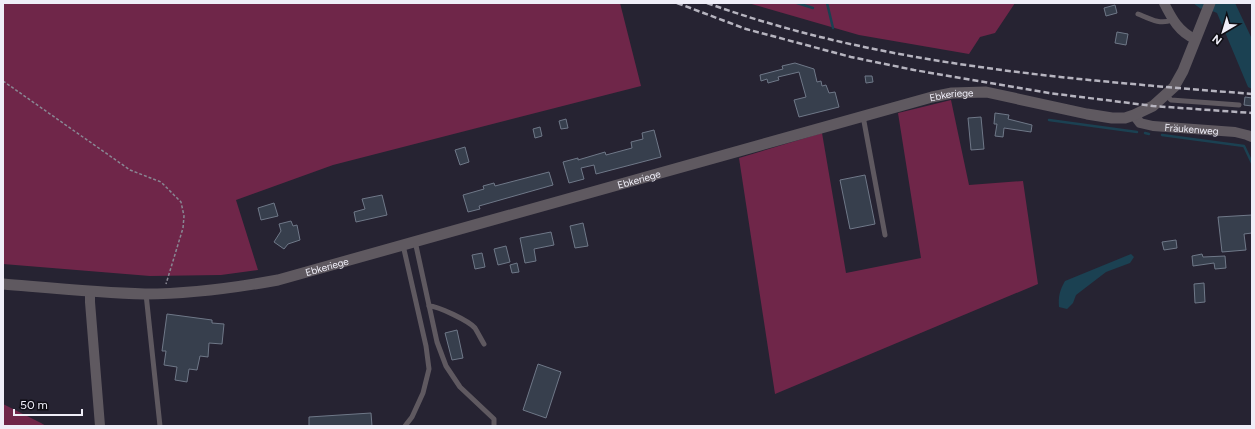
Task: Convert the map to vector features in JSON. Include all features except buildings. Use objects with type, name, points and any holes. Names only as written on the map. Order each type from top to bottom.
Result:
[{"type":"street","points":[[1164,3],[1172,20],[1184,33],[1195,39]]},
{"type":"street","name":"Ebkeriege","points":[[3,284],[146,294],[233,288],[278,280],[932,97],[968,92],[986,92],[1087,114],[1112,118],[1125,118],[1153,106],[1174,87],[1210,3]]},
{"type":"street","name":"Fräukenweg","points":[[1134,115],[1140,123],[1153,126],[1235,132],[1247,134],[1252,137]]},
{"type":"street","points":[[90,291],[100,426]]},
{"type":"lane","points":[[1138,14],[1159,22],[1167,22],[1172,20]]},
{"type":"lane","points":[[1166,95],[1171,100],[1239,105]]},
{"type":"lane","points":[[863,116],[885,235]]},
{"type":"lane","points":[[415,241],[437,342],[446,366],[460,387],[494,419],[494,426]]},
{"type":"lane","points":[[403,245],[426,346],[429,369],[423,393],[412,417],[405,426]]},
{"type":"lane","points":[[146,294],[160,426]]},
{"type":"lane","points":[[429,306],[434,306],[455,315],[474,327],[484,344]]},
{"type":"path","points":[[3,81],[130,170],[160,182],[181,202],[184,216],[183,228],[164,293]]},
{"type":"shaded area","points":[[3,3],[620,3],[641,86],[333,165],[236,200],[258,270],[221,275],[150,276],[3,264]]},
{"type":"shaded area","points":[[748,3],[1015,3],[995,33],[980,37],[969,54],[859,35]]},
{"type":"shaded area","points":[[951,100],[969,185],[1023,181],[1038,284],[775,394],[739,158],[822,133],[846,273],[921,258],[898,113]]},
{"type":"shaded area","points":[[3,404],[41,423],[46,426],[3,426]]},
{"type":"water","points":[[1193,3],[1235,3],[1252,39],[1252,89],[1248,87],[1217,13],[1203,7],[1201,9]]},
{"type":"water","points":[[1131,254],[1134,257],[1130,263],[1106,272],[1076,295],[1073,303],[1067,309],[1059,307],[1060,293],[1065,281]]},
{"type":"waterway","points":[[797,3],[813,8]]},
{"type":"waterway","points":[[827,3],[833,28]]},
{"type":"waterway","points":[[1049,120],[1137,132]]},
{"type":"waterway","points":[[1145,133],[1149,134]]},
{"type":"waterway","points":[[1162,135],[1244,146],[1252,163]]},
{"type":"railway","points":[[677,3],[746,29],[851,57],[914,70],[1049,93],[1153,106],[1252,113]]},
{"type":"railway","points":[[707,3],[773,24],[840,42],[908,56],[1045,75],[1252,94]]}]
